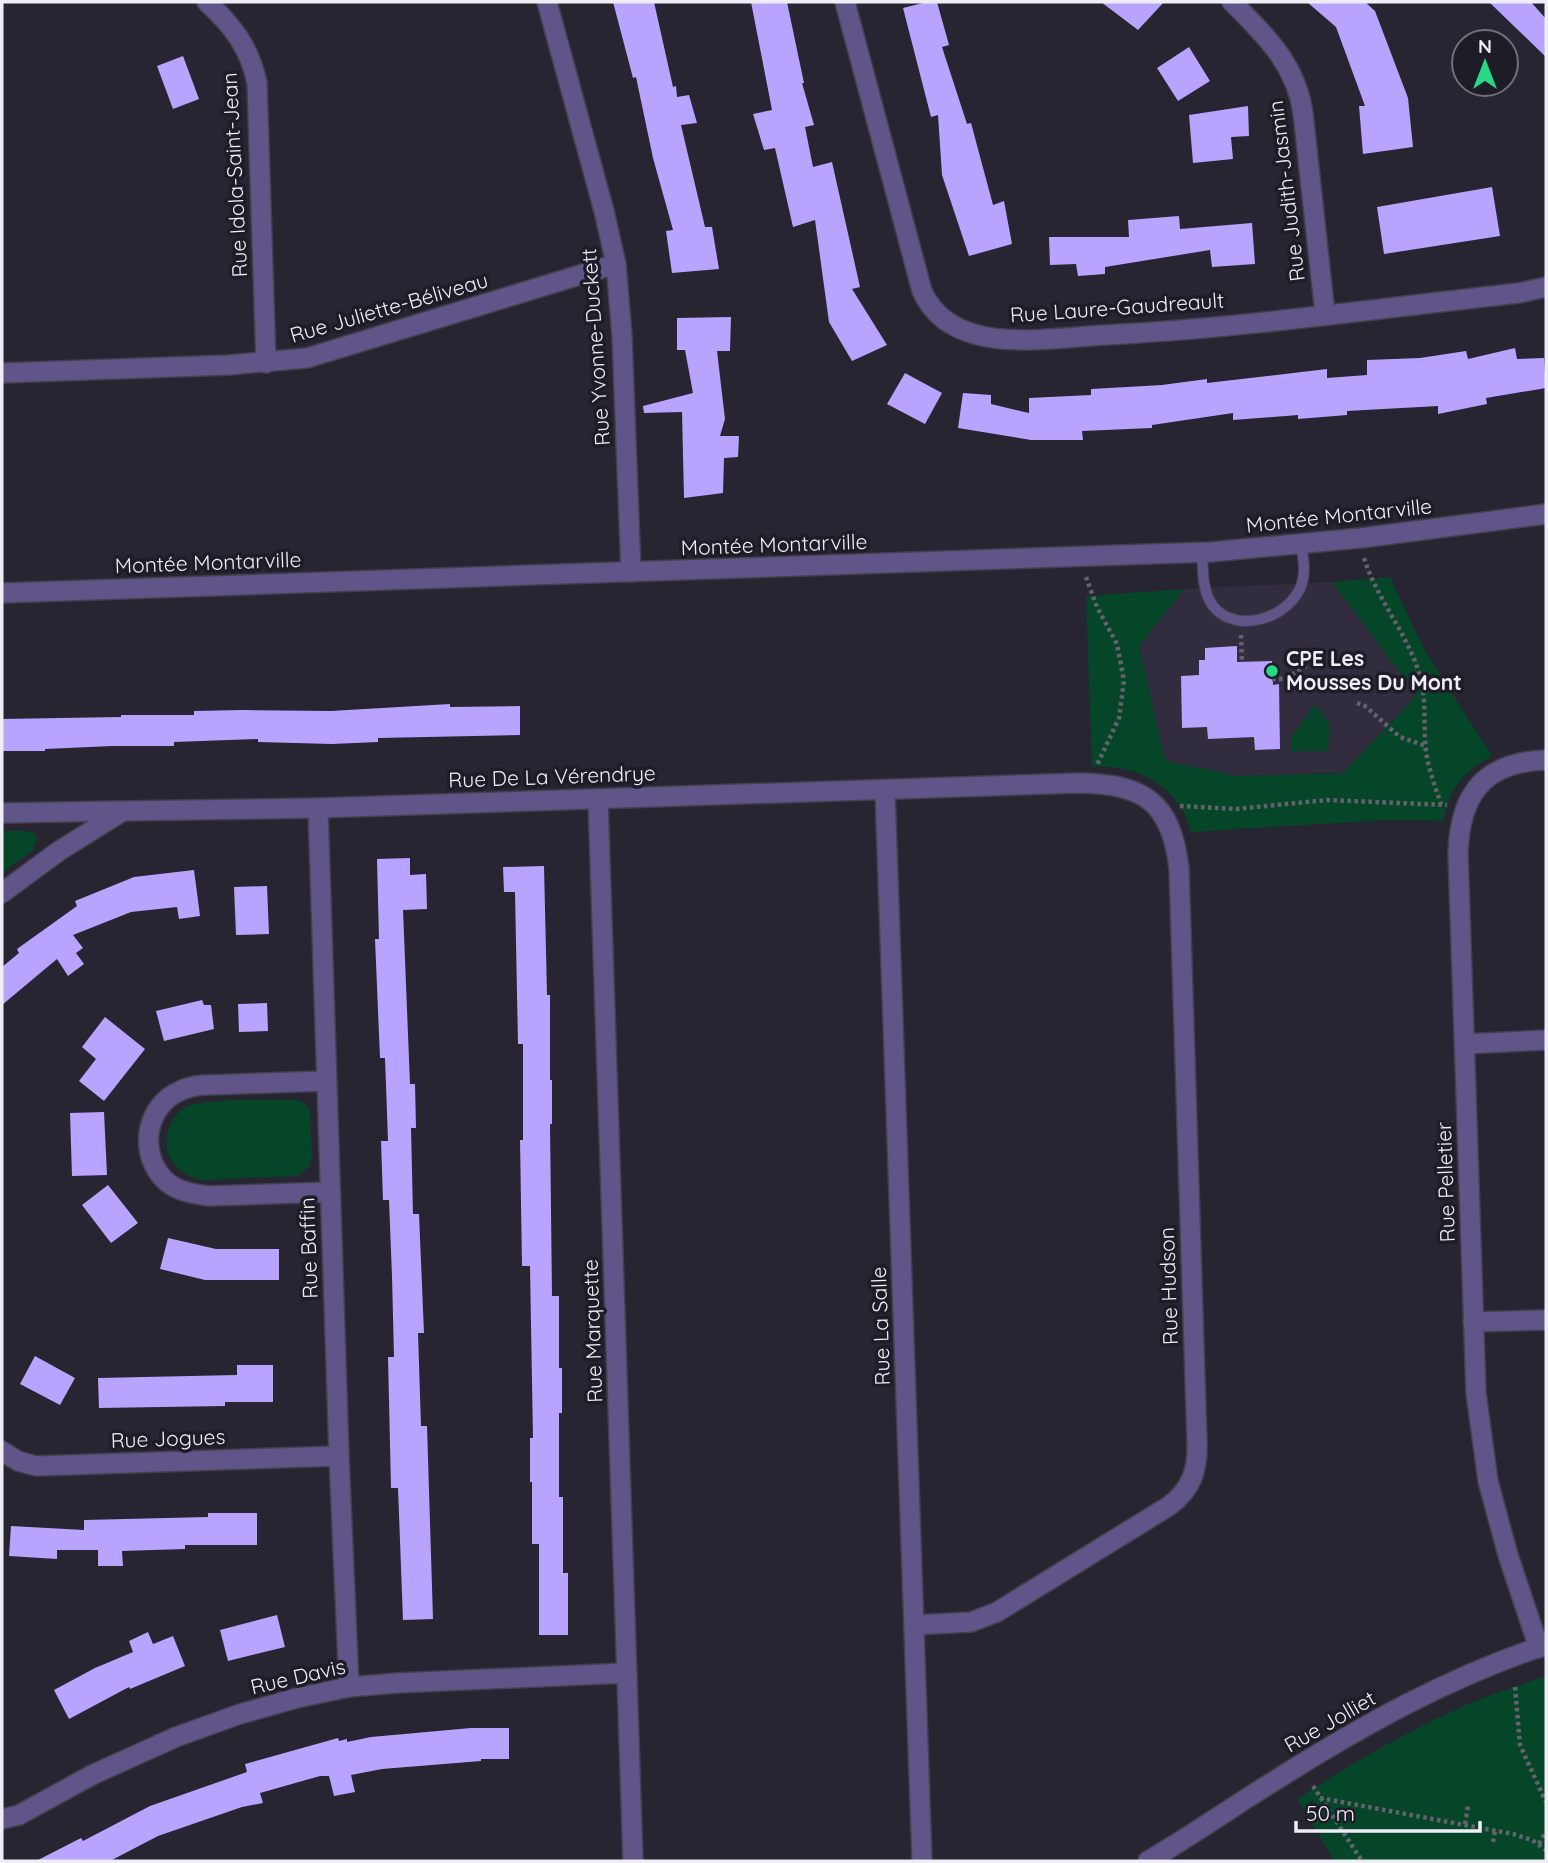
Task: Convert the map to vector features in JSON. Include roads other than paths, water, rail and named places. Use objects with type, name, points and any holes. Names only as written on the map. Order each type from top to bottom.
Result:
[{"type":"street","name":"Rue Idola-Saint-Jean","points":[[207,2],[233,28],[242,42],[253,64],[257,83],[267,363]]},
{"type":"street","name":"Rue Yvonne-Duckett","points":[[547,2],[616,264],[622,336],[631,572]]},
{"type":"street","name":"Rue Laure-Gaudreault","points":[[845,2],[918,282],[931,307],[943,319],[960,329],[980,336],[1009,339],[1168,331],[1518,293],[1546,287]]},
{"type":"street","name":"Rue Judith-Jasmin","points":[[1232,2],[1280,53],[1297,86],[1325,314]]},
{"type":"street","name":"Rue Juliette-Béliveau","points":[[2,373],[267,363],[327,353],[616,264]]},
{"type":"street","name":"Montée Montarville","points":[[2,593],[1202,553],[1301,545],[1546,514]]},
{"type":"street","name":"Rue Pelletier","points":[[1543,1646],[1508,1555],[1488,1481],[1476,1392],[1458,853],[1465,808],[1479,785],[1492,774],[1521,763],[1546,760]]},
{"type":"street","name":"Rue De La Vérendrye","points":[[2,813],[318,808],[1097,783],[1128,788],[1151,801],[1163,814]]},
{"type":"street","name":"Rue La Salle","points":[[885,790],[922,1861]]},
{"type":"street","name":"Rue Marquette","points":[[598,799],[633,1861]]},
{"type":"street","name":"Rue Baffin","points":[[318,808],[349,1687]]},
{"type":"street","points":[[2,893],[59,851],[123,811]]},
{"type":"street","name":"Rue Hudson","points":[[914,1625],[971,1622],[997,1612],[1169,1506],[1183,1494],[1195,1471],[1196,1428],[1179,868],[1173,835],[1163,814]]},
{"type":"street","points":[[1465,1044],[1546,1040]]},
{"type":"street","points":[[327,1081],[208,1085],[184,1089],[169,1097],[157,1110],[150,1126],[148,1143],[152,1160],[160,1175],[173,1186],[190,1193],[209,1196],[330,1192]]},
{"type":"street","points":[[1473,1322],[1546,1320]]},
{"type":"street","name":"Rue Jogues","points":[[2,1451],[18,1461],[36,1466],[339,1456]]},
{"type":"street","name":"Rue Jolliet","points":[[1153,1860],[1370,1723],[1447,1684],[1543,1646]]},
{"type":"street","name":"Rue Davis","points":[[2,1819],[19,1815],[119,1762],[206,1725],[297,1698],[349,1687],[463,1679],[627,1673]]},
{"type":"lane","points":[[1202,553],[1204,583],[1210,602],[1219,612],[1240,619],[1266,618],[1280,612],[1302,585],[1305,573],[1301,545]]},
{"type":"place","name":"CPE Les Mousses Du Mont","points":[[1272,671]]}]
